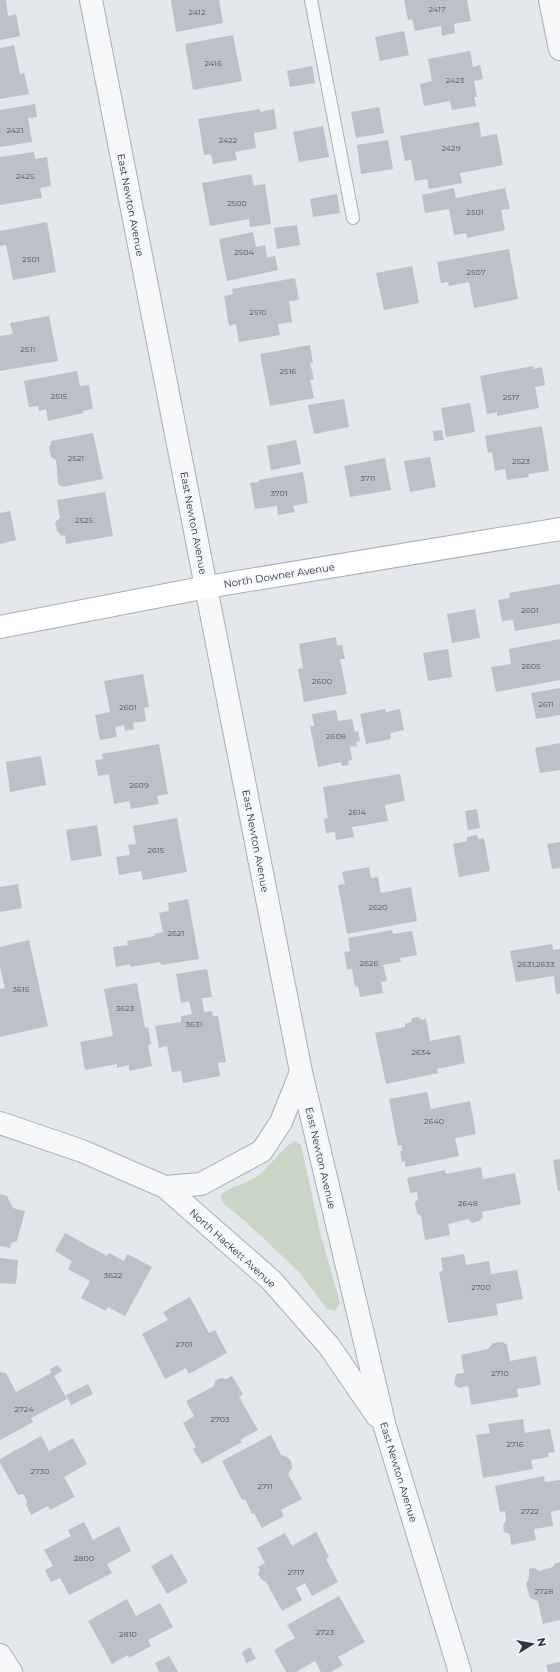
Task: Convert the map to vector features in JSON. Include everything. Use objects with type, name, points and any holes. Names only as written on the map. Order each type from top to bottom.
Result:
[{"type":"street","name":"East Newton Avenue","points":[[91,0],[301,1072],[385,1427],[460,1672]]},
{"type":"street","points":[[550,0],[560,49]]},
{"type":"street","name":"North Downer Avenue","points":[[0,627],[207,587],[560,529]]},
{"type":"street","name":"North Hackett Avenue","points":[[165,1187],[201,1184],[262,1151],[281,1122],[301,1072]]},
{"type":"street","name":"North Hackett Avenue","points":[[0,1123],[82,1151],[165,1187],[272,1280],[329,1346],[385,1427]]},
{"type":"lane","points":[[311,0],[353,218]]},
{"type":"green space","points":[[295,1141],[301,1145],[321,1236],[340,1303],[335,1311],[327,1309],[299,1272],[246,1222],[223,1203],[220,1196],[228,1190],[259,1175],[284,1149]]},
{"type":"building","points":[[0,0],[6,0],[8,16],[16,14],[20,36],[0,40]]},
{"type":"building","points":[[171,0],[219,0],[223,23],[176,32]]},
{"type":"building","points":[[404,0],[467,0],[471,21],[454,24],[455,33],[442,36],[441,26],[415,31],[412,19],[408,20]]},
{"type":"building","points":[[404,31],[409,55],[380,61],[375,37]]},
{"type":"building","points":[[233,35],[242,81],[193,90],[185,44]]},
{"type":"building","points":[[14,45],[20,74],[24,73],[29,94],[0,99],[0,48]]},
{"type":"building","points":[[470,51],[473,67],[480,65],[483,79],[474,81],[477,97],[474,97],[476,106],[452,110],[450,101],[424,106],[420,84],[432,81],[428,59]]},
{"type":"building","points":[[312,66],[315,83],[290,87],[287,71]]},
{"type":"building","points":[[35,104],[37,117],[28,118],[32,142],[0,147],[0,110]]},
{"type":"building","points":[[379,107],[384,133],[356,138],[351,112]]},
{"type":"building","points":[[260,109],[260,112],[274,109],[277,129],[254,133],[256,148],[235,152],[237,160],[213,164],[211,154],[204,155],[198,119]]},
{"type":"building","points":[[479,122],[481,137],[497,134],[503,165],[460,173],[462,183],[429,189],[427,179],[415,181],[411,160],[405,161],[400,136]]},
{"type":"building","points":[[323,126],[329,157],[299,162],[293,132]]},
{"type":"building","points":[[388,140],[393,169],[361,174],[357,145]]},
{"type":"building","points":[[34,152],[35,159],[47,157],[51,186],[40,188],[42,198],[0,205],[0,157]]},
{"type":"building","points":[[251,174],[254,186],[265,184],[271,224],[250,227],[249,219],[210,226],[202,183]]},
{"type":"building","points":[[454,188],[456,198],[505,188],[510,209],[501,210],[505,230],[467,238],[466,233],[454,235],[449,209],[425,213],[422,195]]},
{"type":"building","points":[[337,194],[340,213],[313,217],[310,199]]},
{"type":"building","points":[[47,222],[56,272],[13,280],[6,245],[0,246],[0,231]]},
{"type":"building","points":[[297,225],[300,245],[277,249],[274,228]]},
{"type":"building","points":[[253,232],[256,247],[265,245],[267,258],[275,256],[278,270],[227,281],[219,239]]},
{"type":"building","points":[[509,249],[518,299],[474,308],[469,282],[449,286],[448,282],[441,283],[437,262]]},
{"type":"building","points":[[412,266],[419,303],[384,310],[376,273]]},
{"type":"building","points":[[295,278],[299,300],[289,301],[292,322],[278,324],[280,335],[239,342],[236,324],[229,326],[224,296],[233,294],[232,289]]},
{"type":"building","points":[[49,316],[58,361],[0,371],[0,336],[13,334],[10,323]]},
{"type":"building","points":[[310,345],[313,363],[310,363],[314,379],[310,380],[314,398],[270,406],[260,354]]},
{"type":"building","points":[[533,366],[534,369],[542,367],[545,385],[535,387],[539,408],[497,416],[497,412],[487,414],[480,376]]},
{"type":"building","points":[[77,371],[80,386],[89,385],[93,409],[83,411],[83,413],[48,421],[46,409],[39,411],[38,406],[29,407],[24,381]]},
{"type":"building","points":[[344,399],[349,427],[314,434],[308,405]]},
{"type":"building","points":[[470,403],[475,432],[446,437],[441,408]]},
{"type":"building","points":[[542,426],[549,471],[528,474],[529,477],[507,480],[505,469],[495,471],[492,452],[488,453],[485,436]]},
{"type":"building","points":[[442,430],[444,440],[434,441],[433,431]]},
{"type":"building","points":[[93,433],[103,479],[63,487],[58,484],[56,460],[51,457],[49,448],[51,441]]},
{"type":"building","points":[[296,440],[301,464],[271,470],[267,446]]},
{"type":"building","points":[[430,457],[436,487],[410,492],[404,461]]},
{"type":"building","points":[[385,458],[391,490],[350,497],[344,466]]},
{"type":"building","points":[[303,472],[308,503],[293,506],[295,512],[278,515],[277,506],[255,509],[250,483]]},
{"type":"building","points":[[105,492],[113,536],[66,544],[65,535],[62,536],[57,531],[55,522],[60,518],[57,500]]},
{"type":"building","points":[[10,511],[16,540],[0,544],[0,513]]},
{"type":"building","points":[[560,584],[560,623],[515,631],[513,620],[502,621],[498,600],[510,598],[509,593]]},
{"type":"building","points":[[475,609],[480,638],[452,643],[447,614]]},
{"type":"building","points":[[336,637],[337,646],[342,645],[345,659],[340,659],[347,694],[304,702],[298,669],[303,668],[299,644]]},
{"type":"building","points":[[560,639],[560,680],[496,692],[491,667],[511,664],[509,649]]},
{"type":"building","points":[[448,649],[452,677],[428,681],[423,653]]},
{"type":"building","points":[[143,674],[149,707],[144,708],[146,721],[133,723],[134,729],[125,731],[124,725],[115,727],[117,737],[100,740],[95,715],[110,712],[104,681]]},
{"type":"building","points":[[560,688],[560,715],[536,719],[531,693]]},
{"type":"building","points":[[385,709],[386,712],[400,709],[404,730],[390,733],[391,739],[366,744],[360,714]]},
{"type":"building","points":[[336,710],[338,721],[352,719],[355,732],[358,731],[360,741],[356,742],[357,746],[350,747],[352,760],[348,761],[349,765],[342,766],[341,762],[318,767],[310,726],[314,726],[312,714]]},
{"type":"building","points":[[560,743],[560,770],[540,773],[535,748]]},
{"type":"building","points":[[159,744],[168,794],[157,796],[159,804],[131,809],[129,801],[114,804],[109,774],[98,776],[95,760],[103,759],[102,754]]},
{"type":"building","points":[[41,756],[46,785],[10,792],[6,762]]},
{"type":"building","points":[[400,774],[405,801],[385,805],[388,821],[352,827],[354,837],[336,840],[335,832],[326,833],[324,819],[328,818],[323,787]]},
{"type":"building","points":[[477,809],[480,828],[468,830],[465,811]]},
{"type":"building","points":[[177,818],[187,872],[143,880],[141,871],[119,875],[116,857],[130,855],[128,845],[136,844],[133,826]]},
{"type":"building","points":[[97,825],[102,856],[71,861],[66,830]]},
{"type":"building","points":[[477,835],[478,839],[484,838],[490,871],[459,877],[453,844],[467,841],[467,837]]},
{"type":"building","points":[[560,842],[560,868],[552,869],[547,844]]},
{"type":"building","points":[[369,867],[371,878],[378,877],[381,893],[411,887],[417,921],[347,934],[338,885],[345,884],[342,872]]},
{"type":"building","points":[[18,884],[22,908],[0,912],[0,887]]},
{"type":"building","points":[[188,899],[199,959],[161,965],[160,962],[131,967],[130,964],[116,967],[113,947],[128,945],[127,941],[155,936],[154,934],[163,932],[159,913],[169,911],[168,903]]},
{"type":"building","points":[[392,930],[393,934],[412,931],[417,955],[400,958],[401,962],[383,965],[387,981],[381,982],[383,993],[360,997],[358,986],[355,987],[352,969],[347,970],[344,952],[350,951],[348,938]]},
{"type":"building","points":[[29,940],[48,1026],[0,1037],[0,989],[5,988],[0,968],[0,947]]},
{"type":"building","points":[[552,944],[553,950],[560,949],[560,994],[556,994],[554,976],[516,982],[510,951]]},
{"type":"building","points":[[207,969],[212,997],[202,998],[204,1012],[212,1011],[213,1016],[218,1016],[226,1062],[218,1063],[220,1076],[183,1083],[181,1071],[172,1072],[167,1046],[159,1048],[155,1026],[181,1022],[181,1016],[192,1014],[189,1001],[181,1003],[176,974]]},
{"type":"building","points":[[137,983],[145,1028],[148,1027],[151,1044],[148,1045],[152,1066],[129,1071],[129,1065],[117,1068],[117,1064],[85,1070],[80,1042],[113,1036],[104,989]]},
{"type":"building","points":[[418,1017],[422,1020],[426,1019],[430,1041],[460,1035],[465,1063],[437,1069],[438,1073],[386,1084],[375,1033],[405,1027],[405,1024],[411,1022],[412,1018]]},
{"type":"building","points":[[427,1092],[431,1109],[470,1101],[476,1134],[455,1138],[459,1156],[405,1167],[405,1161],[402,1162],[400,1151],[402,1151],[401,1145],[398,1146],[389,1099]]},
{"type":"building","points":[[560,1159],[560,1191],[558,1191],[553,1160]]},
{"type":"building","points":[[481,1167],[483,1179],[515,1173],[521,1204],[482,1212],[483,1217],[479,1221],[472,1223],[468,1219],[448,1224],[450,1235],[425,1240],[421,1216],[417,1213],[415,1203],[418,1199],[417,1192],[410,1193],[407,1178],[445,1170],[446,1174]]},
{"type":"building","points":[[0,1194],[7,1196],[13,1208],[25,1211],[17,1241],[11,1243],[10,1248],[0,1246]]},
{"type":"building","points":[[65,1233],[107,1256],[109,1253],[124,1261],[127,1254],[152,1267],[125,1316],[108,1307],[106,1311],[81,1298],[90,1281],[68,1269],[72,1261],[55,1251]]},
{"type":"building","points":[[464,1254],[466,1265],[489,1261],[491,1274],[517,1270],[523,1299],[496,1304],[498,1315],[448,1323],[439,1272],[443,1271],[441,1258]]},
{"type":"building","points":[[0,1258],[18,1260],[16,1284],[0,1283]]},
{"type":"building","points":[[190,1297],[209,1333],[215,1330],[227,1353],[189,1374],[186,1368],[165,1379],[142,1334],[168,1320],[163,1312]]},
{"type":"building","points":[[503,1342],[507,1345],[510,1361],[536,1356],[541,1385],[517,1389],[518,1397],[471,1405],[468,1386],[459,1388],[454,1384],[456,1374],[464,1373],[461,1355],[488,1349],[493,1343]]},
{"type":"building","points":[[58,1365],[62,1371],[54,1376],[67,1399],[31,1418],[33,1422],[0,1440],[0,1372],[6,1373],[16,1392],[51,1373],[50,1369]]},
{"type":"building","points":[[232,1376],[243,1394],[239,1397],[258,1430],[240,1440],[242,1442],[202,1464],[193,1449],[196,1447],[183,1423],[194,1416],[186,1401],[214,1386],[215,1381]]},
{"type":"building","points":[[88,1384],[93,1394],[71,1405],[66,1395]]},
{"type":"building","points":[[523,1419],[525,1433],[550,1429],[555,1452],[548,1453],[549,1457],[531,1460],[533,1469],[483,1478],[476,1435],[490,1433],[488,1424]]},
{"type":"building","points":[[271,1435],[281,1455],[287,1457],[291,1461],[292,1468],[288,1474],[302,1499],[281,1510],[284,1516],[262,1528],[254,1513],[252,1514],[245,1499],[242,1500],[222,1461]]},
{"type":"building","points":[[41,1436],[49,1451],[73,1438],[87,1464],[64,1477],[75,1497],[50,1510],[48,1506],[31,1515],[26,1505],[27,1501],[23,1494],[18,1495],[0,1463],[0,1459]]},
{"type":"building","points":[[544,1476],[545,1482],[560,1480],[560,1510],[551,1512],[553,1526],[534,1529],[536,1540],[511,1545],[510,1534],[504,1532],[503,1526],[506,1520],[505,1511],[500,1512],[495,1486]]},
{"type":"building","points":[[84,1522],[93,1540],[119,1526],[131,1551],[107,1564],[112,1573],[69,1595],[60,1578],[51,1582],[45,1570],[53,1566],[44,1550],[71,1536],[68,1530]]},
{"type":"building","points":[[316,1532],[329,1557],[326,1559],[338,1582],[312,1596],[305,1583],[296,1588],[302,1600],[282,1611],[266,1582],[262,1580],[258,1574],[260,1570],[258,1567],[265,1563],[257,1548],[285,1533],[292,1546]]},
{"type":"building","points":[[172,1554],[188,1582],[167,1594],[151,1566]]},
{"type":"building","points":[[560,1562],[560,1620],[543,1624],[538,1601],[530,1598],[526,1584],[529,1578],[529,1569],[535,1568],[539,1571],[553,1567],[554,1564]]},
{"type":"building","points":[[339,1596],[365,1642],[338,1657],[343,1665],[331,1672],[321,1672],[315,1661],[296,1672],[286,1672],[274,1650],[295,1638],[287,1625]]},
{"type":"building","points":[[127,1599],[136,1616],[160,1603],[173,1627],[148,1640],[151,1646],[129,1658],[128,1655],[112,1664],[88,1621]]},
{"type":"building","points":[[250,1647],[256,1659],[246,1663],[242,1652]]},
{"type":"building","points":[[169,1656],[178,1672],[159,1672],[155,1663]]},
{"type":"building","points":[[560,1662],[560,1672],[548,1672],[546,1665]]}]
